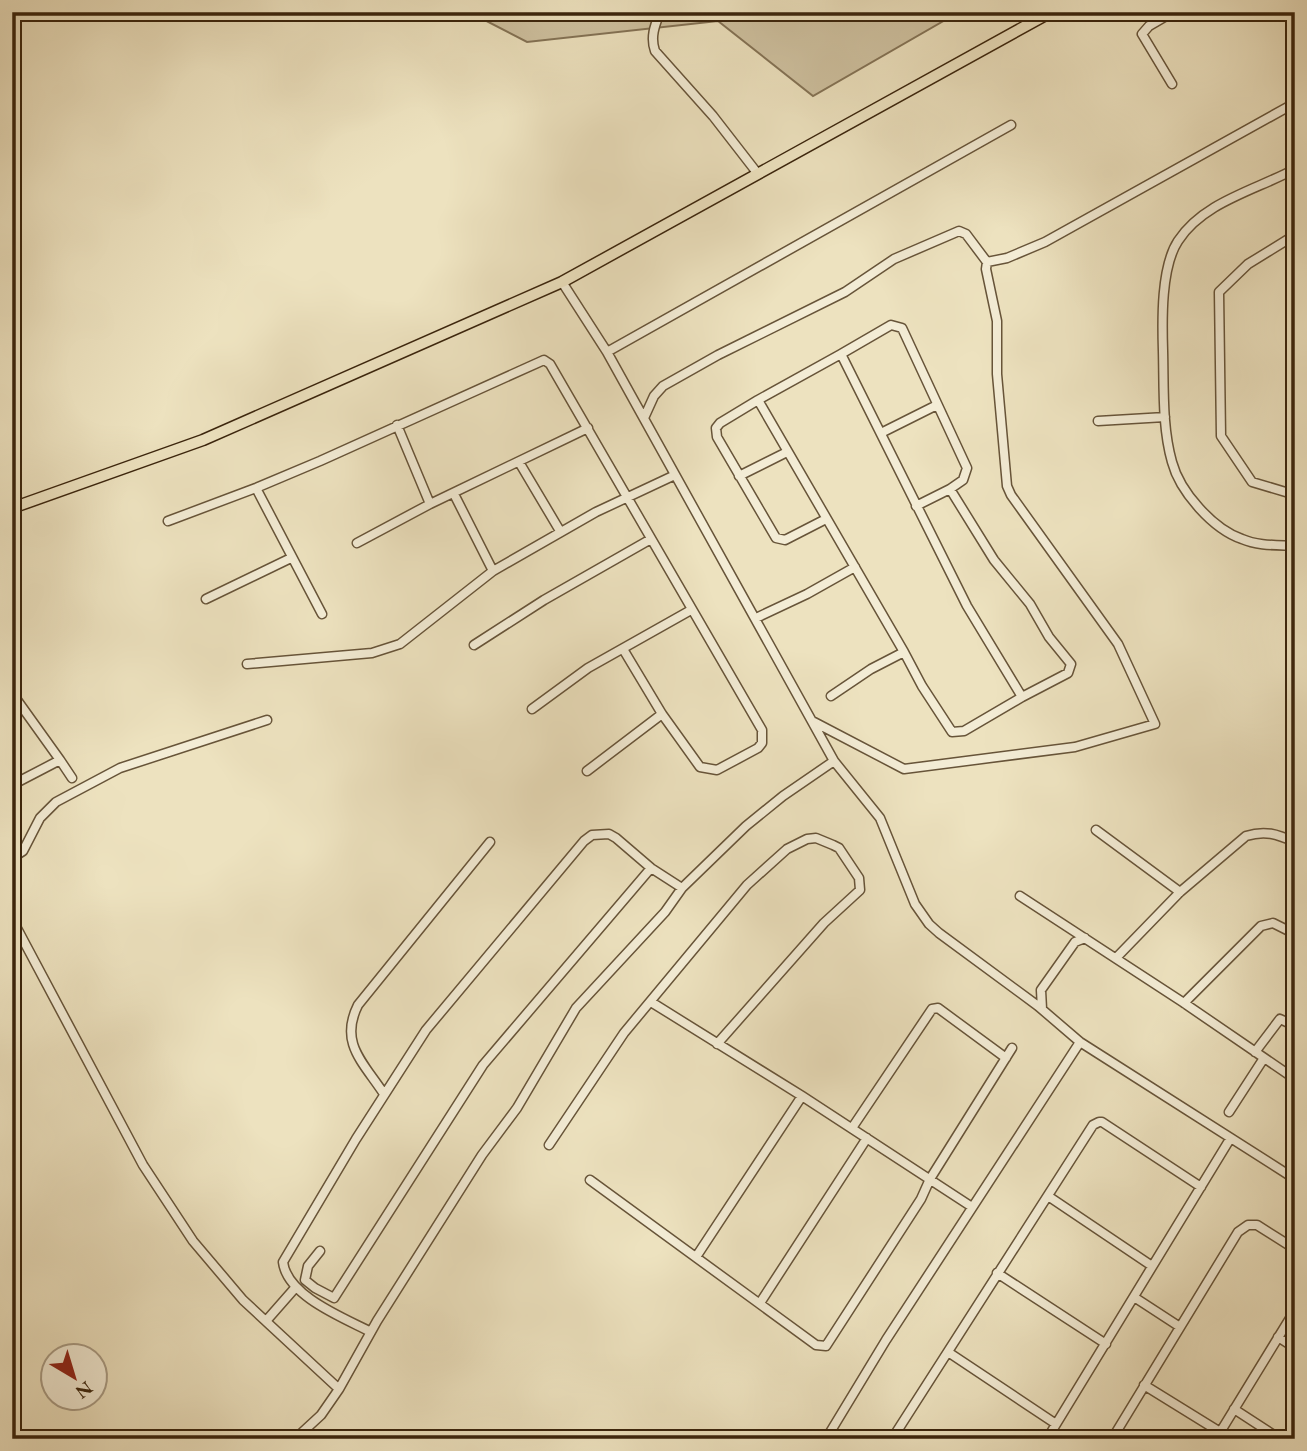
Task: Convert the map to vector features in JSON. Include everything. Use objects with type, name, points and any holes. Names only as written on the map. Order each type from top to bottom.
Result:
[{"type":"main road","points":[[12,508],[204,440],[562,282],[1051,12]]},
{"type":"street","points":[[660,12],[653,32],[652,43],[655,51],[713,116],[758,174]]},
{"type":"street","points":[[1172,85],[1142,34],[1149,26],[1173,12]]},
{"type":"street","points":[[987,261],[1007,258],[1045,242],[1295,103]]},
{"type":"street","points":[[607,352],[1011,125]]},
{"type":"street","points":[[1295,169],[1210,211],[1188,228],[1172,251],[1168,262],[1162,325],[1165,417],[1172,464],[1196,504],[1212,521],[1242,540],[1295,546]]},
{"type":"street","points":[[644,418],[654,396],[663,386],[718,355],[845,292],[894,259],[959,231],[966,234],[987,261],[986,269],[997,321],[998,386],[1007,486],[1118,644],[1155,723],[1075,747],[904,769],[812,722]]},
{"type":"street","points":[[1295,235],[1248,264],[1219,292],[1219,340],[1221,436],[1252,482],[1289,493],[1295,492]]},
{"type":"street","points":[[562,282],[607,352],[834,761],[880,818],[917,907],[939,933],[980,961],[1080,1042],[1295,1179]]},
{"type":"street","points":[[1295,322],[1292,324],[1295,372]]},
{"type":"street","points":[[826,519],[779,541],[772,534],[717,438],[716,428],[758,400],[891,325],[902,328],[967,468],[963,480],[916,506]]},
{"type":"street","points":[[841,354],[967,606],[1022,697]]},
{"type":"street","points":[[168,521],[256,488],[544,360],[550,364],[588,428],[762,730],[762,743],[758,748],[717,770],[705,770],[695,763],[623,649]]},
{"type":"street","points":[[758,400],[928,695],[953,732],[964,731],[1068,673],[1072,664],[1049,637],[1030,604],[993,560],[950,489]]},
{"type":"street","points":[[881,433],[937,405]]},
{"type":"street","points":[[1098,421],[1165,417]]},
{"type":"street","points":[[397,425],[430,504]]},
{"type":"street","points":[[357,543],[430,504],[588,428]]},
{"type":"street","points":[[739,476],[787,452]]},
{"type":"street","points":[[519,462],[560,531]]},
{"type":"street","points":[[247,664],[387,650],[413,636],[493,571],[560,531],[627,496],[675,475]]},
{"type":"street","points":[[256,488],[322,614]]},
{"type":"street","points":[[454,494],[493,571]]},
{"type":"street","points":[[474,645],[544,600],[651,539]]},
{"type":"street","points":[[206,598],[291,558]]},
{"type":"street","points":[[756,618],[855,567]]},
{"type":"street","points":[[533,709],[580,673],[691,610]]},
{"type":"street","points":[[831,695],[904,652]]},
{"type":"street","points":[[12,692],[72,778]]},
{"type":"street","points":[[587,771],[662,713]]},
{"type":"street","points":[[12,858],[23,851],[40,818],[56,802],[120,768],[267,720]]},
{"type":"street","points":[[12,785],[60,760]]},
{"type":"street","points":[[295,1439],[321,1415],[338,1389],[482,1155],[517,1108],[576,1009],[665,912],[682,888],[746,826],[783,796],[834,761]]},
{"type":"street","points":[[1096,830],[1180,892]]},
{"type":"street","points":[[1116,958],[1180,892],[1246,835],[1270,832],[1295,842]]},
{"type":"street","points":[[371,1332],[295,1288],[284,1269],[284,1262],[384,1094],[426,1030],[584,841],[592,835],[609,834],[651,868],[682,888]]},
{"type":"street","points":[[549,1145],[618,1040],[747,885],[787,849],[807,839],[816,838],[839,848],[859,878],[860,890],[824,923],[718,1044]]},
{"type":"street","points":[[384,1094],[351,1043],[349,1029],[353,1015],[358,1005],[490,842]]},
{"type":"street","points":[[320,1251],[308,1266],[305,1280],[309,1285],[334,1298],[483,1065],[651,868]]},
{"type":"street","points":[[1020,896],[1295,1079]]},
{"type":"street","points":[[12,919],[151,1180],[200,1250],[243,1300],[338,1389]]},
{"type":"street","points":[[1184,1003],[1261,926],[1273,923],[1295,934]]},
{"type":"street","points":[[1042,1009],[1041,990],[1075,942],[1085,938]]},
{"type":"street","points":[[651,1002],[972,1207]]},
{"type":"street","points":[[852,1128],[932,1009],[938,1008],[1006,1058]]},
{"type":"street","points":[[1255,1052],[1280,1019],[1295,1026]]},
{"type":"street","points":[[826,1439],[1080,1042]]},
{"type":"street","points":[[590,1180],[816,1345],[826,1346],[921,1199],[930,1179],[1012,1048]]},
{"type":"street","points":[[1229,1112],[1264,1058]]},
{"type":"street","points":[[696,1257],[802,1096]]},
{"type":"street","points":[[908,1439],[895,1435],[1093,1125],[1099,1122],[1200,1187]]},
{"type":"street","points":[[760,1303],[867,1138]]},
{"type":"street","points":[[1047,1439],[1230,1139]]},
{"type":"street","points":[[1048,1196],[1152,1266]]},
{"type":"street","points":[[1112,1439],[1238,1231],[1248,1225],[1257,1225],[1295,1249]]},
{"type":"street","points":[[997,1273],[1106,1344]]},
{"type":"street","points":[[266,1321],[295,1288]]},
{"type":"street","points":[[1133,1297],[1180,1327]]},
{"type":"street","points":[[1144,1385],[1218,1435],[1295,1310]]},
{"type":"street","points":[[1278,1337],[1295,1348]]},
{"type":"street","points":[[948,1352],[1056,1424]]},
{"type":"street","points":[[1234,1409],[1280,1439]]},
{"type":"shaded area","points":[[469,12],[959,12],[813,96],[718,21],[527,42]]}]
